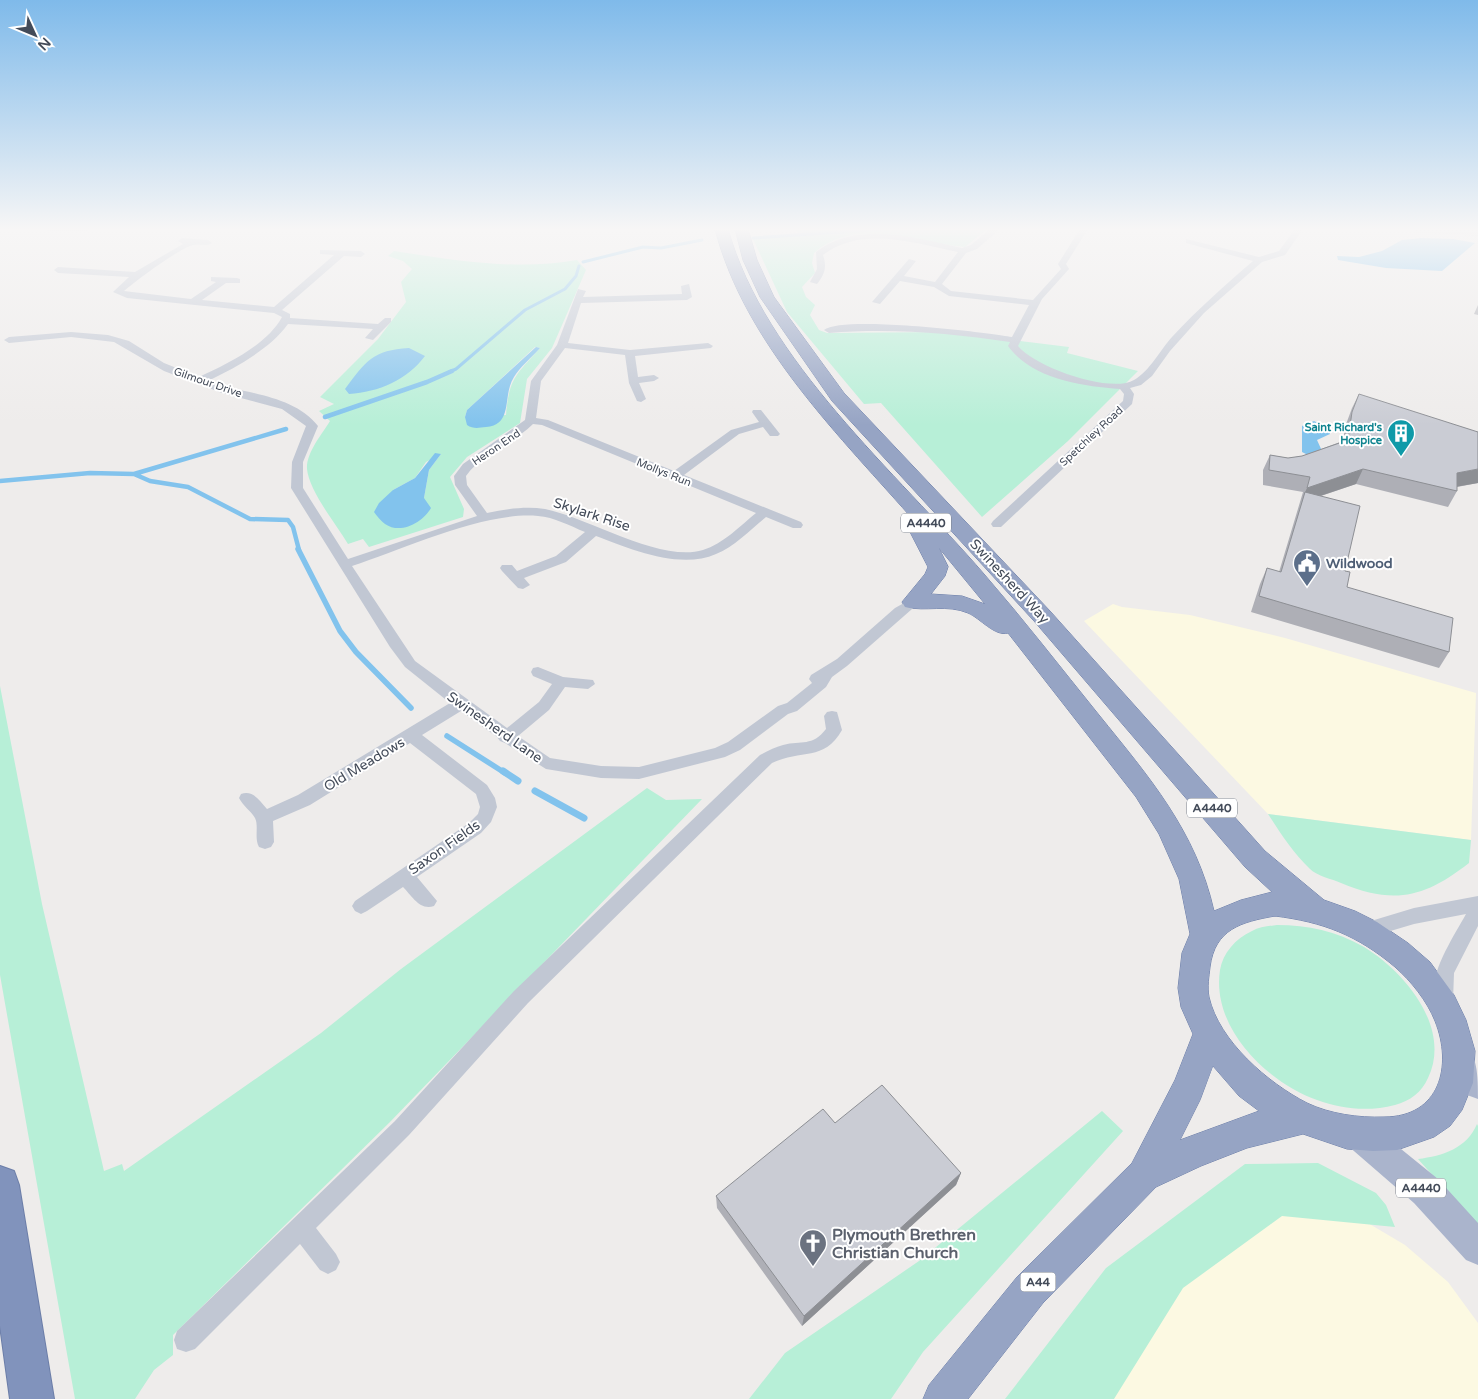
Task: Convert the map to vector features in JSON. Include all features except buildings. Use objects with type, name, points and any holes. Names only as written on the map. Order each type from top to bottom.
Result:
[{"type":"highway","name":"Swinesherd Way","points":[[745,294],[776,346],[835,420],[977,579],[1146,790],[1170,830],[1193,879],[1205,935]]},
{"type":"highway","name":"Swinesherd Way","points":[[766,294],[838,397],[1042,616],[1255,859],[1282,884],[1313,908]]},
{"type":"highway","points":[[909,504],[938,567],[935,576],[913,602]]},
{"type":"highway","points":[[913,602],[968,603],[983,609],[997,620],[1146,790]]},
{"type":"highway","points":[[1274,904],[1313,908],[1367,930],[1407,959],[1424,977],[1443,1003],[1454,1026],[1460,1056],[1458,1084],[1445,1108],[1424,1125],[1394,1134],[1358,1134],[1327,1127],[1303,1118],[1261,1092],[1231,1065],[1209,1034],[1197,1007],[1193,991],[1197,949],[1205,935],[1222,921],[1246,908],[1274,904]]},
{"type":"highway","name":"A44","points":[[943,1399],[1030,1290],[1144,1175],[1188,1089],[1209,1034]]},
{"type":"highway","name":"A44","points":[[1144,1175],[1192,1152],[1247,1130],[1303,1118]]},
{"type":"highway","points":[[0,1185],[32,1399]]},
{"type":"main road","points":[[1460,1056],[1478,1084]]},
{"type":"main road","name":"A4440","points":[[1358,1134],[1426,1192],[1478,1248]]},
{"type":"street","points":[[126,294],[276,310],[285,314],[286,321]]},
{"type":"street","points":[[194,301],[204,294]]},
{"type":"street","points":[[276,310],[294,294]]},
{"type":"street","name":"Heron End","points":[[484,517],[461,485],[460,476],[467,466],[523,428],[530,421],[536,380],[562,345],[580,296],[621,300],[690,300],[688,294]]},
{"type":"street","points":[[877,302],[884,294]]},
{"type":"street","points":[[960,294],[1036,303]]},
{"type":"street","points":[[1042,294],[1013,346],[1017,355],[1035,366],[1090,383],[1123,386]]},
{"type":"street","name":"Spetchley Road","points":[[997,524],[1128,402],[1129,394],[1123,386],[1137,383],[1148,374],[1166,349],[1201,311],[1220,294]]},
{"type":"street","points":[[370,338],[388,320]]},
{"type":"street","points":[[202,380],[247,355],[286,321],[379,327]]},
{"type":"street","points":[[829,330],[943,325],[1016,340]]},
{"type":"street","name":"Gilmour Drive","points":[[0,349],[8,335],[105,337],[134,346],[160,365],[232,393],[276,403],[307,420],[312,426],[297,457],[294,471],[297,488],[344,564]]},
{"type":"street","points":[[562,345],[630,353],[710,345]]},
{"type":"street","points":[[630,353],[629,362],[635,380],[634,390],[641,399]]},
{"type":"street","points":[[635,380],[654,378]]},
{"type":"street","points":[[757,412],[774,434]]},
{"type":"street","name":"Mollys Run","points":[[530,421],[544,422],[797,525]]},
{"type":"street","points":[[674,476],[735,432],[766,424]]},
{"type":"street","name":"Skylark Rise","points":[[344,564],[484,517],[510,513],[537,512],[556,516],[594,531],[662,552],[682,556],[695,556],[718,548],[764,512]]},
{"type":"street","points":[[515,577],[561,559],[594,531]]},
{"type":"street","name":"Swinesherd Lane","points":[[344,564],[410,664],[461,704],[546,762],[601,772],[639,773],[719,753],[752,734],[782,710],[800,701],[826,675],[913,602]]},
{"type":"street","points":[[538,672],[561,682],[588,684]]},
{"type":"street","points":[[506,736],[535,715],[553,697],[561,682]]},
{"type":"street","name":"Old Meadows","points":[[264,817],[304,800],[412,736],[461,704]]},
{"type":"street","points":[[186,1340],[402,1128],[521,997],[723,799],[766,759],[774,754],[785,750],[816,747],[825,742],[834,730],[832,716]]},
{"type":"street","name":"Saxon Fields","points":[[362,906],[475,828],[482,822],[488,809],[486,795],[480,787],[412,736]]},
{"type":"street","points":[[247,798],[264,817],[265,842]]},
{"type":"street","name":"Saxon Fields","points":[[404,876],[428,901]]},
{"type":"street","points":[[1367,930],[1414,916],[1478,904]]},
{"type":"street","points":[[1443,1003],[1445,973],[1478,908]]},
{"type":"street","points":[[301,1226],[328,1262]]},
{"type":"shaded area","points":[[1113,604],[1122,607],[1190,615],[1285,638],[1476,693],[1471,840],[1268,814],[1084,621]]},
{"type":"shaded area","points":[[1309,1204],[1351,1213],[1405,1245],[1448,1282],[1478,1323],[1478,1399],[1103,1399],[1155,1310],[1234,1229]]},
{"type":"green space","points":[[404,294],[575,294],[552,348],[527,379],[520,423],[467,457],[450,477],[464,509],[463,517],[369,547],[363,539],[348,544],[313,487],[307,469],[307,463],[315,444],[330,421],[319,411],[334,404],[320,397],[378,339],[406,302]],"holes":[[[535,347],[540,348],[515,378],[509,393],[506,415],[465,417],[467,410]],[[441,454],[429,470],[424,498],[393,490],[415,478],[426,462]]]},
{"type":"green space","points":[[779,294],[805,294],[815,305],[810,315],[819,330],[827,333],[945,332],[1069,347],[1067,353],[1138,371],[1068,441],[982,517],[881,403],[864,404],[787,312]]},
{"type":"green space","points":[[0,686],[42,904],[104,1171],[122,1164],[124,1171],[321,1033],[401,969],[647,788],[666,800],[702,799],[390,1122],[173,1335],[173,1355],[154,1370],[135,1399],[75,1399],[0,975]]},
{"type":"green space","points":[[1268,814],[1471,840],[1469,863],[1453,875],[1423,891],[1393,896],[1360,890],[1313,871],[1293,850]]},
{"type":"green space","points":[[1277,925],[1300,926],[1322,930],[1353,941],[1380,958],[1409,986],[1429,1021],[1434,1040],[1434,1059],[1428,1078],[1415,1095],[1400,1103],[1365,1109],[1326,1103],[1298,1092],[1279,1080],[1246,1050],[1224,1012],[1220,992],[1220,970],[1227,952],[1240,938],[1258,929]]},
{"type":"green space","points":[[1102,1111],[1123,1131],[923,1352],[891,1399],[749,1399],[785,1353],[919,1261]]},
{"type":"green space","points":[[1477,1124],[1478,1226],[1418,1159],[1436,1156],[1461,1145],[1473,1132]]},
{"type":"green space","points":[[1318,1163],[1376,1193],[1386,1205],[1395,1227],[1282,1216],[1183,1288],[1114,1399],[1005,1399],[1106,1268],[1245,1164]]},
{"type":"water","points":[[536,347],[540,348],[514,377],[508,392],[504,415],[500,421],[495,425],[483,427],[474,428],[467,425],[465,417],[467,410]]},
{"type":"water","points":[[409,348],[425,356],[410,372],[401,378],[371,391],[349,394],[345,389],[365,364],[378,354]]},
{"type":"water","points":[[1314,421],[1330,429],[1330,434],[1317,440],[1322,451],[1308,455],[1302,452],[1302,426]]},
{"type":"water","points":[[435,453],[441,454],[429,470],[424,498],[431,508],[423,518],[411,525],[398,528],[385,524],[374,512],[379,503],[393,490],[415,478]]},
{"type":"waterway","points":[[449,372],[456,369],[525,310],[555,294]]},
{"type":"waterway","points":[[325,417],[427,382],[452,371]]},
{"type":"waterway","points":[[134,474],[286,429]]},
{"type":"waterway","points":[[0,481],[90,473],[134,474]]},
{"type":"waterway","points":[[134,474],[150,481],[188,487],[250,519],[288,520],[293,527],[299,550]]},
{"type":"waterway","points":[[298,549],[340,631],[356,652],[411,708]]},
{"type":"waterway","points":[[447,736],[505,773]]},
{"type":"waterway","points":[[503,771],[518,781]]},
{"type":"waterway","points":[[535,791],[584,818]]},
{"type":"place","name":"Saint Richard's Hospice","points":[[1401,457]]},
{"type":"place","name":"Wildwood","points":[[1307,587]]},
{"type":"place","name":"Plymouth Brethren Christian Church","points":[[813,1267]]}]
